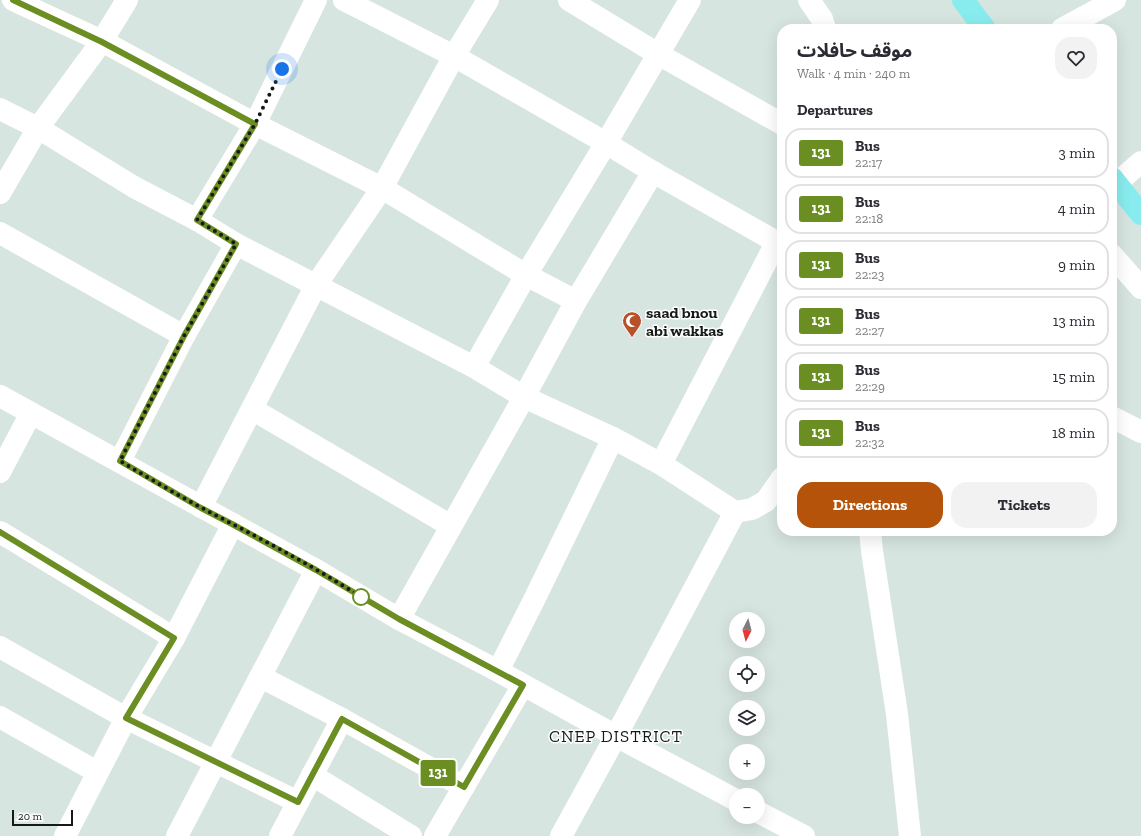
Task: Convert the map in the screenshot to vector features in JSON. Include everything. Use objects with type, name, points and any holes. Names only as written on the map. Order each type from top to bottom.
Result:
[{"type":"main road","points":[[962,0],[981,24]]},
{"type":"main road","points":[[1117,183],[1141,214]]},
{"type":"street","points":[[13,0],[102,42],[255,124],[382,188],[526,275],[576,301]]},
{"type":"street","points":[[0,193],[38,128],[102,42],[127,0]]},
{"type":"street","points":[[197,220],[255,124],[316,0]]},
{"type":"street","points":[[344,0],[454,56],[777,243]]},
{"type":"street","points":[[201,508],[316,285],[382,188],[454,56],[488,0]]},
{"type":"street","points":[[569,0],[658,54],[777,121]]},
{"type":"street","points":[[474,367],[526,275],[690,0]]},
{"type":"street","points":[[809,0],[822,19],[824,24]]},
{"type":"street","points":[[1071,24],[1115,0]]},
{"type":"street","points":[[0,109],[38,128],[134,187],[197,220],[236,244],[474,367],[524,397],[613,438],[661,464],[735,512],[752,509],[766,501],[777,485]]},
{"type":"street","points":[[1117,179],[1141,162]]},
{"type":"street","points":[[399,619],[524,397],[576,301],[653,172]]},
{"type":"street","points":[[0,233],[184,336]]},
{"type":"street","points":[[120,461],[184,336],[236,244]]},
{"type":"street","points":[[661,464],[777,248]]},
{"type":"street","points":[[1117,261],[1141,288]]},
{"type":"street","points":[[0,396],[316,570],[399,619],[729,796]]},
{"type":"street","points":[[252,409],[451,526]]},
{"type":"street","points":[[0,472],[31,414]]},
{"type":"street","points":[[1117,420],[1141,432]]},
{"type":"street","points":[[498,671],[613,438]]},
{"type":"street","points":[[560,836],[616,736],[735,512]]},
{"type":"street","points":[[65,836],[126,718],[174,638],[232,524]]},
{"type":"street","points":[[0,532],[174,638]]},
{"type":"street","points":[[870,536],[897,714],[910,836]]},
{"type":"street","points":[[177,836],[316,570]]},
{"type":"street","points":[[0,647],[126,718],[298,802]]},
{"type":"street","points":[[261,677],[342,719],[464,787]]},
{"type":"street","points":[[435,836],[523,685]]},
{"type":"street","points":[[0,718],[97,772]]},
{"type":"street","points":[[280,836],[342,719]]},
{"type":"street","points":[[312,775],[411,836]]},
{"type":"street","points":[[765,816],[804,836]]},
{"type":"bus line","name":"131","points":[[0,532],[174,638],[126,718],[298,802],[342,719],[464,787],[523,685],[399,619],[316,570],[201,508],[120,461],[184,336],[236,244],[197,220],[255,124],[102,42],[13,0]]},
{"type":"place","name":"saad bnou abi wakkas","points":[[632,338]]},
{"type":"district","name":"CNEP DISTRICT","points":[[616,736]]},
{"type":"route","points":[[282,69],[255,124],[197,220],[236,244],[184,336],[120,461],[201,508],[316,570],[361,597]]}]
